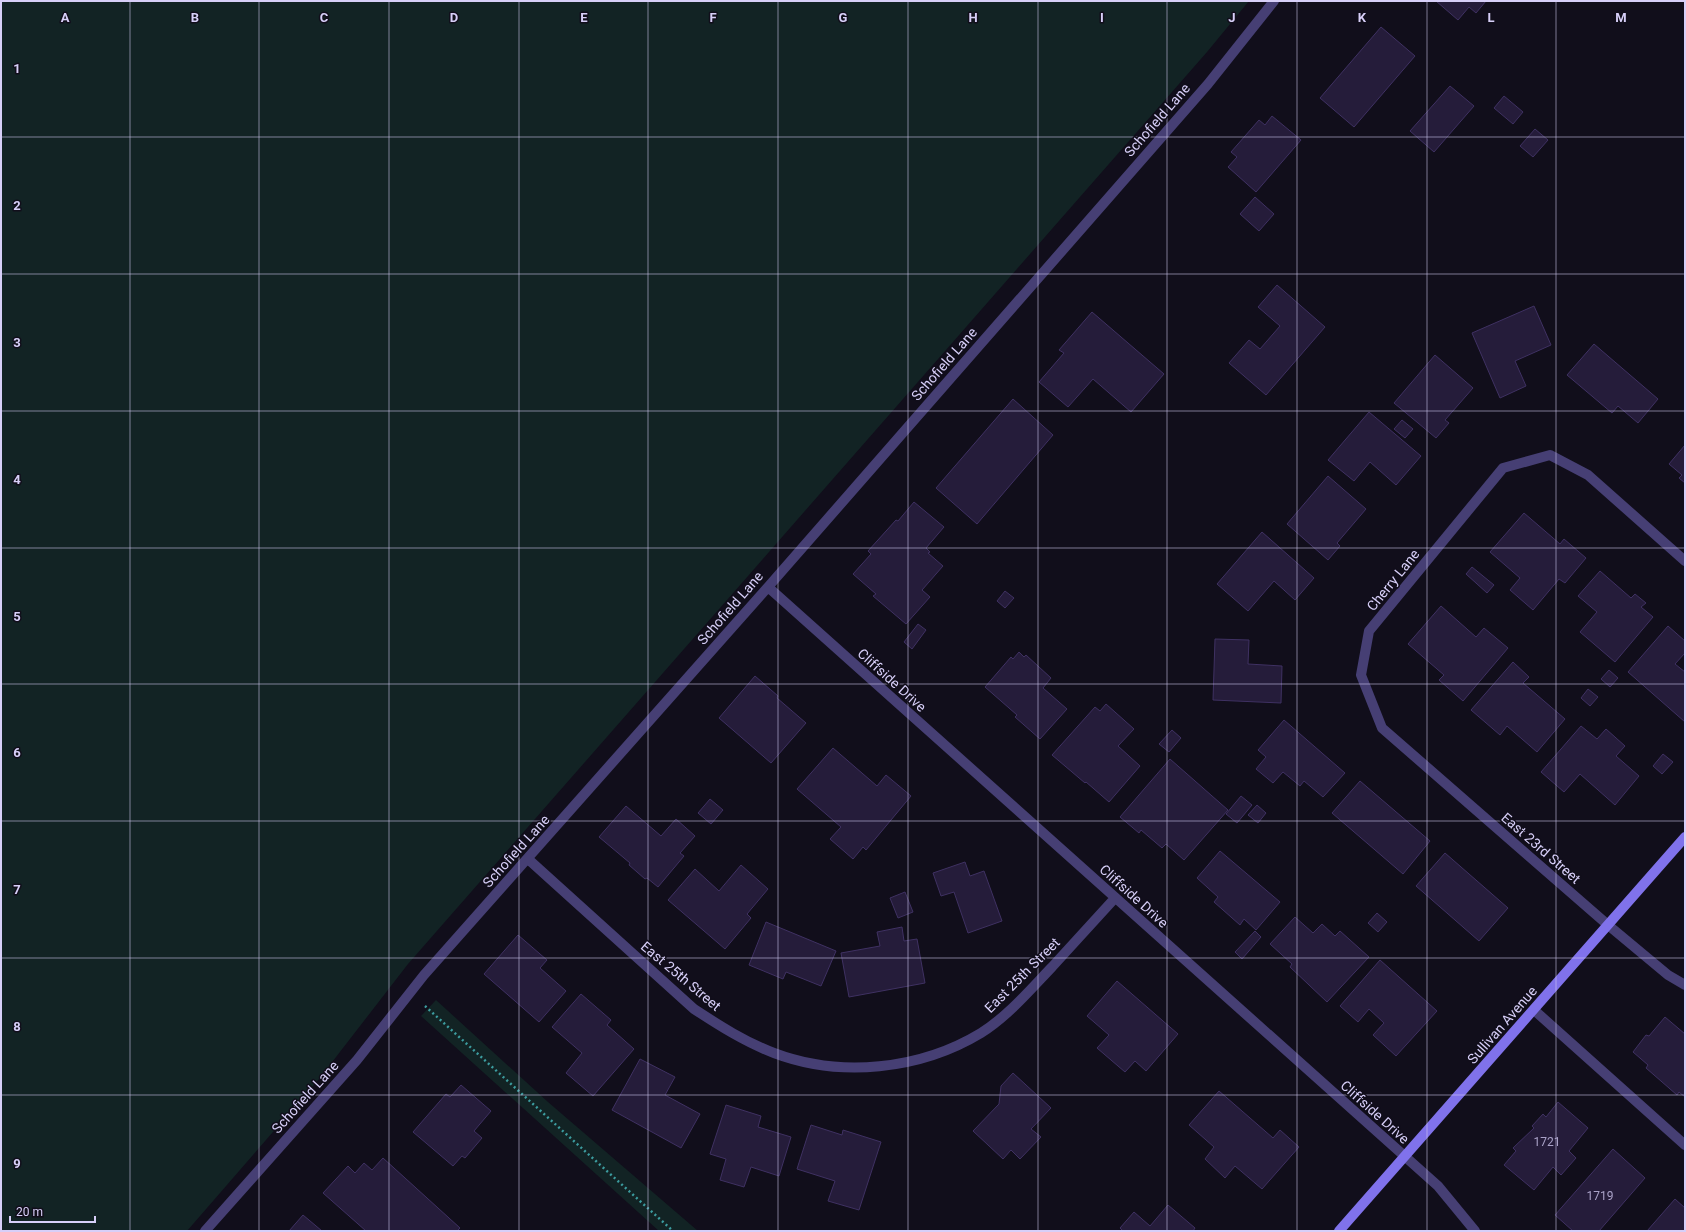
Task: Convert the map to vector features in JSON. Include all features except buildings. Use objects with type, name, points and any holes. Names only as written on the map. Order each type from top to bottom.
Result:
[{"type":"main road","name":"Sullivan Avenue","points":[[1339,1231],[1685,837]]},
{"type":"street","name":"Schofield Lane","points":[[205,1231],[353,1064],[424,975],[768,587],[1208,84],[1274,1]]},
{"type":"street","name":"Cherry Lane","points":[[1382,728],[1361,675],[1369,631],[1503,468],[1550,455],[1588,475],[1685,561]]},
{"type":"street","name":"Cliffside Drive","points":[[768,587],[1438,1186],[1475,1231]]},
{"type":"street","name":"East 23rd Street","points":[[1382,728],[1608,925],[1668,975],[1685,985]]},
{"type":"street","name":"East 25th Street","points":[[528,859],[694,1009],[721,1027],[745,1040],[775,1053],[810,1063],[853,1067],[889,1066],[918,1060],[950,1048],[981,1033],[1007,1013],[1032,989],[1115,898]]},
{"type":"street","points":[[1534,1010],[1685,1144]]},
{"type":"path","points":[[410,993],[673,1231]]},
{"type":"shaded area","points":[[1,1],[1249,1],[1207,52],[408,964],[319,1079],[187,1231],[1,1231]]},
{"type":"shaded area","points":[[436,1000],[548,1102],[698,1231],[659,1231],[421,1016]]}]
